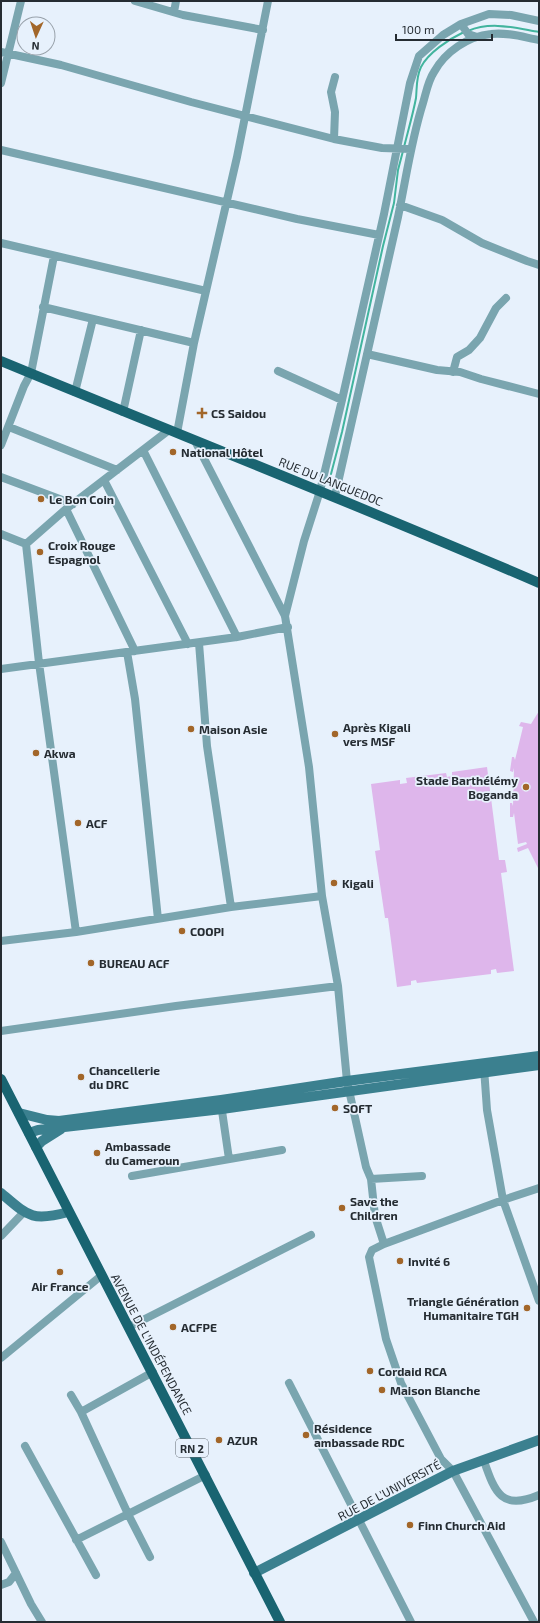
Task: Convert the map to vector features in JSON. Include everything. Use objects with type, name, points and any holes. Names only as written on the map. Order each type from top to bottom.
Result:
[{"type":"main road","name":"RUE DU LANGUEDOC","points":[[1,361],[123,412],[335,496],[539,583]]},
{"type":"main road","name":"AVENUE DE L'INDÉPENDANCE","points":[[1,1079],[68,1212],[206,1475],[254,1574],[280,1622]]},
{"type":"street","points":[[1,83],[4,53],[21,1]]},
{"type":"street","points":[[136,1],[174,12],[263,30]]},
{"type":"street","points":[[174,12],[176,1]]},
{"type":"street","points":[[26,544],[69,507],[143,450],[173,432],[226,203],[268,1]]},
{"type":"street","points":[[285,616],[304,541],[320,491],[342,400],[384,214],[410,83],[419,56],[443,35],[461,24],[489,14],[511,15],[539,21]]},
{"type":"street","points":[[461,24],[466,38]]},
{"type":"street","points":[[335,496],[398,217],[404,179],[411,149],[420,112],[434,72],[448,55],[466,38],[504,34],[539,40]]},
{"type":"street","points":[[4,53],[61,65],[191,102],[334,139],[397,149],[411,149]]},
{"type":"street","points":[[334,139],[335,112],[331,92],[335,77]]},
{"type":"street","points":[[1,150],[297,219],[379,235]]},
{"type":"street","points":[[400,205],[442,220],[482,243],[539,265]]},
{"type":"street","points":[[384,214],[398,217]]},
{"type":"street","points":[[1,243],[206,291]]},
{"type":"street","points":[[1,445],[24,386],[31,373],[54,256]]},
{"type":"street","points":[[369,281],[383,285]]},
{"type":"street","points":[[453,372],[458,357],[469,350],[480,338],[496,308],[506,298]]},
{"type":"street","points":[[43,307],[194,343]]},
{"type":"street","points":[[75,392],[93,319]]},
{"type":"street","points":[[123,412],[141,330]]},
{"type":"street","points":[[367,354],[419,366],[460,372],[539,394]]},
{"type":"street","points":[[278,371],[342,400]]},
{"type":"street","points":[[9,427],[117,470]]},
{"type":"street","points":[[195,441],[285,616],[288,628],[309,767],[322,896],[338,986],[348,1081],[366,1167],[371,1179],[375,1216],[384,1244]]},
{"type":"street","points":[[143,450],[238,637]]},
{"type":"street","points":[[1,477],[69,507],[131,651],[158,919]]},
{"type":"street","points":[[104,480],[188,644]]},
{"type":"street","points":[[1,534],[26,544]]},
{"type":"street","points":[[26,544],[39,663],[76,932]]},
{"type":"street","points":[[1,668],[200,643],[288,628]]},
{"type":"street","points":[[200,643],[207,746],[231,907]]},
{"type":"street","points":[[1,941],[76,932],[231,907],[322,896]]},
{"type":"street","points":[[1,1032],[176,1006],[338,986]]},
{"type":"street","points":[[19,1113],[41,1119],[59,1120],[350,1092],[484,1069],[539,1056]]},
{"type":"street","points":[[29,1133],[38,1130],[63,1128],[222,1105],[348,1081],[539,1065]]},
{"type":"street","points":[[484,1069],[487,1110],[503,1200],[539,1301]]},
{"type":"street","points":[[222,1105],[228,1159]]},
{"type":"street","points":[[36,1147],[63,1128]]},
{"type":"street","points":[[132,1176],[282,1150]]},
{"type":"street","points":[[371,1179],[422,1176]]},
{"type":"street","points":[[534,1622],[453,1472],[441,1459],[401,1383],[386,1339],[369,1257],[372,1250],[384,1244],[539,1188]]},
{"type":"street","points":[[1,1193],[24,1212],[36,1216],[68,1212]]},
{"type":"street","points":[[1,1236],[24,1212]]},
{"type":"street","points":[[129,1327],[311,1235]]},
{"type":"street","points":[[1,1358],[102,1275]]},
{"type":"street","points":[[81,1412],[153,1372]]},
{"type":"street","points":[[289,1383],[411,1622]]},
{"type":"street","points":[[71,1395],[81,1412],[128,1514],[150,1557]]},
{"type":"street","name":"RUE DE L'UNIVERSITÉ","points":[[254,1574],[453,1472],[539,1440]]},
{"type":"street","points":[[25,1446],[96,1575]]},
{"type":"street","points":[[484,1461],[496,1491],[504,1499],[514,1501],[528,1500],[539,1495]]},
{"type":"street","points":[[76,1540],[206,1475]]},
{"type":"street","points":[[1,1542],[42,1622]]},
{"type":"street","points":[[1,1585],[9,1582],[16,1573]]},
{"type":"shaded area","name":"Stade Barthélémy Boganda","points":[[539,711],[539,870],[528,848],[518,852],[517,848],[527,844],[526,842],[518,844],[514,813],[513,817],[510,817],[510,803],[512,803],[513,806],[514,768],[513,772],[510,771],[512,757],[514,757],[515,760],[523,727],[519,726],[521,722],[531,724]]},
{"type":"shaded area","points":[[487,767],[499,860],[505,860],[507,872],[501,873],[514,971],[497,973],[496,969],[491,970],[491,974],[417,983],[416,980],[411,981],[411,985],[397,987],[388,918],[385,918],[375,851],[380,850],[371,784],[400,780],[400,784],[407,783],[406,778],[446,773],[447,777],[452,776],[452,772]]},
{"type":"waterway","points":[[468,31],[485,26],[503,26],[539,32]]},
{"type":"waterway","points":[[404,147],[415,104],[417,79],[421,67],[424,62],[440,47],[452,38],[464,32]]},
{"type":"waterway","points":[[331,474],[342,432],[383,246],[394,203],[398,170],[403,151]]},
{"type":"place","name":"CS Saidou","points":[[202,413]]},
{"type":"place","name":"National Hôtel","points":[[173,452]]},
{"type":"place","name":"Le Bon Coin","points":[[41,499]]},
{"type":"place","name":"Croix Rouge Espagnol","points":[[40,552]]},
{"type":"place","name":"Maison Asie","points":[[191,729]]},
{"type":"place","name":"Après Kigali vers MSF","points":[[335,734]]},
{"type":"place","name":"Akwa","points":[[36,753]]},
{"type":"place","name":"Stade Barthélémy Boganda","points":[[526,787]]},
{"type":"place","name":"ACF","points":[[78,823]]},
{"type":"place","name":"Kigali","points":[[334,883]]},
{"type":"place","name":"COOPI","points":[[182,931]]},
{"type":"place","name":"BUREAU ACF","points":[[91,963]]},
{"type":"place","name":"Chancellerie du DRC","points":[[81,1077]]},
{"type":"place","name":"SOFT","points":[[335,1108]]},
{"type":"place","name":"Ambassade du Cameroun","points":[[97,1153]]},
{"type":"place","name":"Save the Children","points":[[342,1208]]},
{"type":"place","name":"Invité 6","points":[[400,1261]]},
{"type":"place","name":"Air France","points":[[60,1272]]},
{"type":"place","name":"Triangle Génération Humanitaire TGH","points":[[527,1308]]},
{"type":"place","name":"ACFPE","points":[[173,1327]]},
{"type":"place","name":"Cordaid RCA","points":[[370,1371]]},
{"type":"place","name":"Maison Blanche","points":[[382,1390]]},
{"type":"place","name":"Résidence ambassade RDC","points":[[306,1435]]},
{"type":"place","name":"AZUR","points":[[219,1440]]},
{"type":"place","name":"Finn Church Aid","points":[[410,1525]]}]
